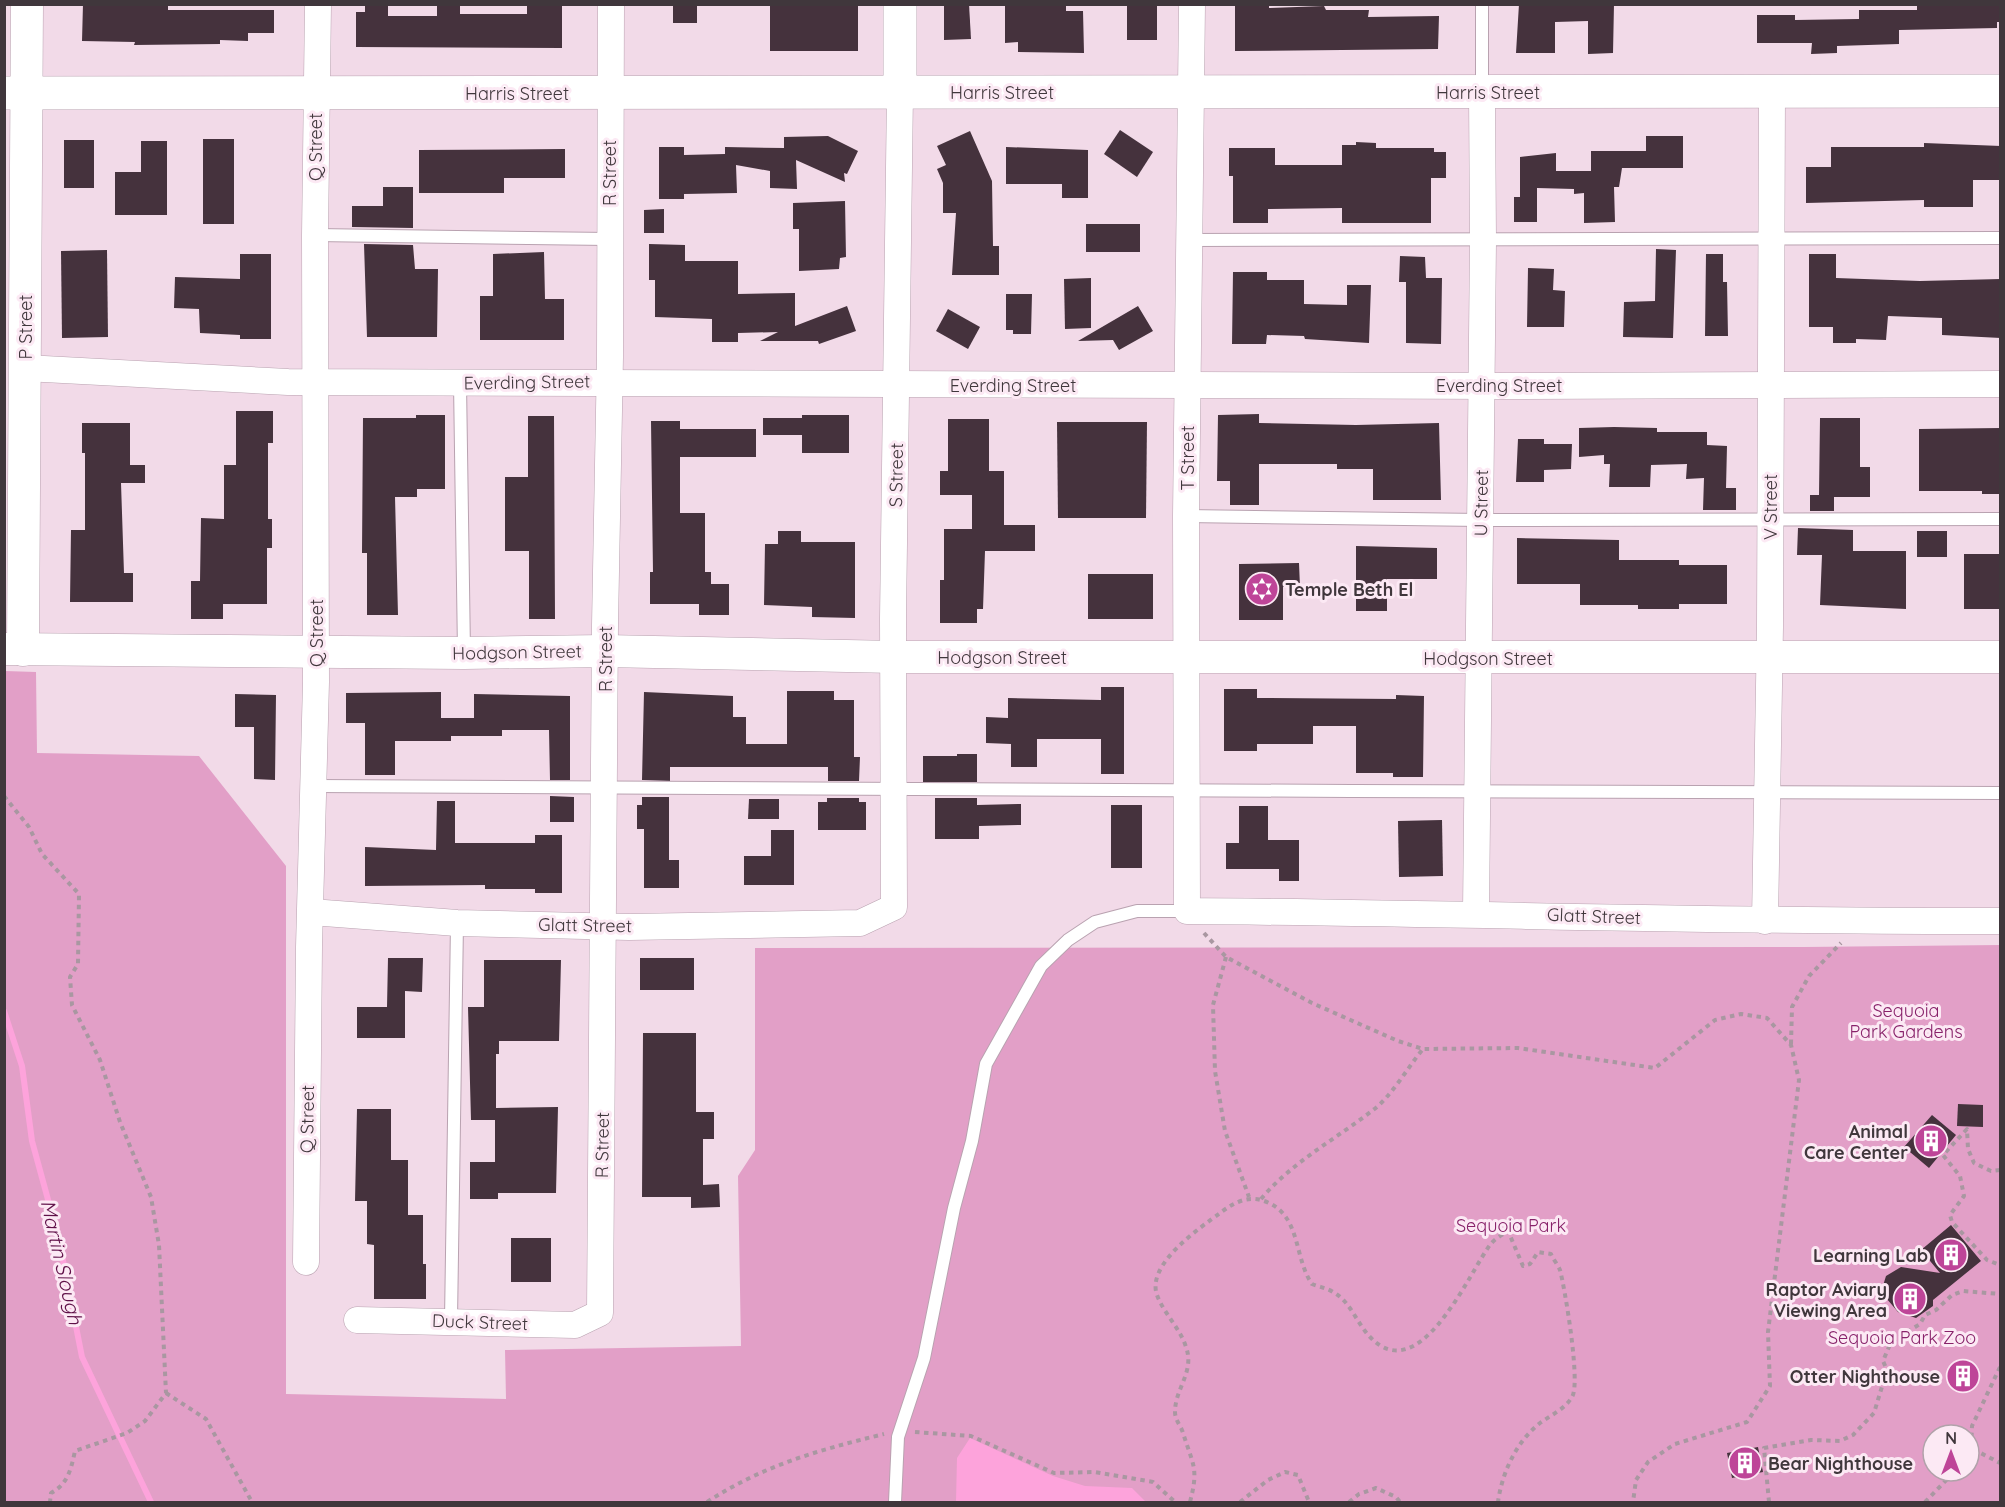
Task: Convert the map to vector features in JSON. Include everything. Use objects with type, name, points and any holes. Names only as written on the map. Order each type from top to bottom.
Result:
[{"type":"main road","name":"S Street","points":[[900,4],[900,92]]},
{"type":"main road","name":"Harris Street","points":[[15,93],[2001,91]]},
{"type":"street","name":"P Street","points":[[14,649],[25,369],[15,93],[27,4]]},
{"type":"street","name":"Q Street","points":[[306,1262],[316,652],[315,93],[318,4]]},
{"type":"street","name":"R Street","points":[[600,1313],[609,381],[610,4]]},
{"type":"street","name":"T Street","points":[[1187,911],[1186,516],[1191,4]]},
{"type":"street","name":"S Street","points":[[860,923],[894,907],[900,92]]},
{"type":"street","name":"V Street","points":[[1765,921],[1773,238],[1772,92]]},
{"type":"street","name":"U Street","points":[[1476,913],[1482,385],[1482,93]]},
{"type":"street","name":"Everding Street","points":[[25,369],[316,382],[609,381],[897,385],[2001,384]]},
{"type":"street","name":"Hodgson Street","points":[[14,649],[464,653],[605,651],[895,657],[2001,657]]},
{"type":"street","name":"Glatt Street","points":[[1187,911],[1476,913],[1765,921],[2001,921]]},
{"type":"street","name":"Glatt Street","points":[[311,912],[457,923],[604,926],[860,923]]},
{"type":"street","name":"Duck Street","points":[[357,1320],[451,1320],[575,1325],[600,1313]]},
{"type":"lane","points":[[1482,4],[1482,93]]},
{"type":"lane","points":[[315,235],[609,239]]},
{"type":"lane","points":[[1190,240],[2001,238]]},
{"type":"lane","points":[[460,383],[464,653]]},
{"type":"lane","points":[[1186,516],[1481,520],[2001,519]]},
{"type":"lane","points":[[314,786],[895,791],[1185,789],[1477,793],[2001,793]]},
{"type":"lane","points":[[895,1503],[900,1431],[924,1358],[954,1208],[972,1141],[986,1064],[1041,966],[1068,940],[1095,922],[1137,911],[1187,911]]},
{"type":"lane","points":[[451,1320],[457,923]]},
{"type":"path","points":[[4,796],[29,827],[42,854],[79,894],[78,964],[70,977],[72,1005],[100,1060],[120,1122],[151,1197],[159,1245],[166,1393],[145,1421],[127,1433],[75,1451],[66,1479],[62,1487],[51,1493],[50,1503]]},
{"type":"path","points":[[1187,911],[1226,957],[1312,1002],[1398,1041],[1422,1049],[1518,1048],[1655,1068],[1715,1020],[1741,1014],[1767,1018],[1791,1045]]},
{"type":"path","points":[[1633,1503],[1636,1480],[1648,1462],[1675,1444],[1747,1422],[1770,1386],[1768,1332],[1799,1080],[1791,1045],[1792,1007],[1809,976],[1863,922]]},
{"type":"path","points":[[1226,957],[1213,1005],[1215,1071],[1225,1131],[1249,1197]]},
{"type":"path","points":[[1261,1198],[1270,1187],[1336,1135],[1375,1109],[1422,1049]]},
{"type":"path","points":[[2001,1170],[1991,1171],[1974,1163],[1968,1149],[1967,1129],[1943,1155],[1960,1176],[1964,1196],[1950,1215],[1952,1222],[1988,1260],[2001,1265]]},
{"type":"path","points":[[1190,1503],[1196,1477],[1193,1456],[1175,1412],[1178,1392],[1189,1369],[1187,1348],[1158,1296],[1159,1275],[1185,1237],[1224,1210],[1249,1197],[1261,1198],[1281,1209],[1293,1227],[1298,1253],[1312,1284],[1334,1292],[1344,1300],[1364,1333],[1384,1348],[1402,1349],[1415,1344],[1440,1324],[1491,1243],[1508,1231],[1523,1266],[1530,1264],[1538,1252],[1551,1254],[1559,1270],[1575,1360],[1575,1390],[1573,1396],[1563,1407],[1539,1424],[1523,1441],[1507,1468],[1498,1503]]},
{"type":"path","points":[[1769,1503],[1764,1448],[1811,1440],[1840,1440],[1853,1434],[1874,1413],[1887,1370],[1883,1361],[1890,1342],[1920,1324],[1925,1316],[1936,1310],[1952,1295],[1963,1291],[2001,1294]]},
{"type":"path","points":[[1973,1423],[2001,1367]]},
{"type":"path","points":[[166,1393],[206,1419],[252,1503]]},
{"type":"path","points":[[707,1503],[758,1472],[816,1450],[900,1431],[971,1436],[1054,1473],[1095,1472],[1153,1482],[1175,1503]]},
{"type":"path","points":[[1981,1454],[2001,1463]]},
{"type":"path","points":[[1240,1503],[1268,1480],[1285,1472],[1298,1476],[1309,1503]]},
{"type":"path","points":[[1925,1503],[1944,1483]]},
{"type":"path","points":[[1349,1503],[1359,1494],[1376,1488],[1396,1497],[1400,1503]]},
{"type":"green space","name":"Sequoia Park","points":[[5,671],[36,672],[37,753],[199,756],[286,866],[286,1394],[506,1399],[505,1350],[741,1346],[738,1176],[755,1150],[755,948],[2000,945],[2000,1502],[5,1502]]},
{"type":"shaded area","points":[[970,1438],[1053,1476],[1085,1486],[1132,1488],[1146,1502],[956,1502],[957,1458]]},
{"type":"building","points":[[83,4],[168,4],[168,10],[274,10],[274,33],[248,33],[248,41],[220,40],[220,44],[134,45],[135,42],[82,41]]},
{"type":"building","points":[[365,4],[388,4],[388,16],[437,16],[437,4],[460,4],[460,14],[527,14],[527,4],[562,4],[562,48],[356,47],[356,12],[365,12]]},
{"type":"building","points":[[673,4],[697,4],[697,23],[673,23]]},
{"type":"building","points":[[944,4],[969,4],[971,39],[944,40]]},
{"type":"building","points":[[1005,4],[1066,4],[1066,11],[1083,11],[1084,53],[1018,52],[1018,42],[1005,43]]},
{"type":"building","points":[[1127,4],[1157,4],[1157,40],[1127,40]]},
{"type":"building","points":[[1269,4],[1269,8],[1324,6],[1326,10],[1369,10],[1368,17],[1439,16],[1438,49],[1235,51],[1235,6]]},
{"type":"building","points":[[1519,4],[1614,4],[1613,53],[1588,54],[1588,21],[1555,22],[1555,53],[1516,53]]},
{"type":"building","points":[[1917,4],[2001,4],[2001,22],[1997,22],[1997,28],[1899,30],[1899,44],[1837,46],[1837,53],[1811,54],[1812,43],[1757,43],[1757,15],[1795,15],[1795,20],[1859,19],[1859,10],[1917,10]]},
{"type":"building","points":[[770,6],[858,6],[858,51],[770,51]]},
{"type":"building","points":[[1120,130],[1153,152],[1137,177],[1104,154]]},
{"type":"building","points":[[970,131],[992,181],[993,246],[999,246],[999,275],[952,275],[956,213],[943,213],[943,183],[937,169],[946,165],[937,146]]},
{"type":"building","points":[[828,136],[858,151],[847,174],[844,173],[845,182],[796,160],[797,189],[770,188],[770,171],[736,165],[737,193],[684,194],[684,199],[659,199],[659,147],[684,147],[684,155],[725,154],[725,147],[784,148],[784,137]]},
{"type":"building","points":[[1646,136],[1683,136],[1683,168],[1622,168],[1619,187],[1614,187],[1615,222],[1584,223],[1584,193],[1574,194],[1574,189],[1537,188],[1537,222],[1514,222],[1514,197],[1520,197],[1520,157],[1556,153],[1556,171],[1591,171],[1591,151],[1646,151]]},
{"type":"building","points":[[203,139],[234,139],[234,224],[203,224]]},
{"type":"building","points":[[64,140],[94,140],[94,188],[64,188]]},
{"type":"building","points":[[141,141],[167,141],[167,215],[115,215],[115,172],[141,172]]},
{"type":"building","points":[[1356,142],[1376,143],[1376,148],[1434,148],[1434,152],[1446,152],[1446,178],[1431,178],[1431,223],[1342,223],[1342,208],[1268,209],[1268,223],[1233,223],[1233,176],[1229,176],[1229,148],[1275,148],[1275,165],[1342,165],[1342,145],[1356,145]]},
{"type":"building","points":[[1924,143],[2001,146],[2001,180],[1973,180],[1973,207],[1924,207],[1924,200],[1806,203],[1806,167],[1831,167],[1831,147],[1924,147]]},
{"type":"building","points":[[1006,147],[1088,150],[1088,198],[1062,198],[1062,184],[1006,184]]},
{"type":"building","points":[[565,149],[565,178],[504,178],[504,193],[419,193],[419,150]]},
{"type":"building","points":[[383,187],[413,187],[413,228],[352,227],[352,206],[383,206]]},
{"type":"building","points":[[845,201],[846,257],[840,258],[839,269],[799,271],[799,229],[793,229],[793,203]]},
{"type":"building","points":[[664,209],[664,233],[644,233],[644,210]]},
{"type":"building","points":[[1086,224],[1140,224],[1140,252],[1086,252]]},
{"type":"building","points":[[364,244],[413,245],[415,269],[438,269],[437,337],[367,337]]},
{"type":"building","points":[[649,244],[685,245],[685,261],[738,261],[738,294],[795,293],[795,326],[847,306],[856,331],[819,344],[818,341],[760,341],[778,332],[738,333],[738,342],[712,342],[712,319],[655,317],[655,280],[649,280]]},
{"type":"building","points":[[1656,249],[1676,250],[1673,338],[1623,337],[1624,302],[1655,301]]},
{"type":"building","points":[[107,250],[108,337],[62,338],[61,251]]},
{"type":"building","points":[[544,252],[545,299],[564,299],[564,340],[480,340],[480,296],[493,296],[493,254]]},
{"type":"building","points":[[240,254],[271,254],[271,339],[240,339],[240,335],[200,333],[199,309],[174,308],[175,277],[240,279]]},
{"type":"building","points":[[1706,254],[1723,254],[1723,282],[1727,282],[1728,336],[1705,336]]},
{"type":"building","points":[[1809,254],[1836,254],[1836,278],[1920,281],[2001,279],[2001,338],[1942,335],[1942,318],[1888,316],[1886,340],[1856,339],[1856,343],[1833,343],[1833,327],[1809,327]]},
{"type":"building","points":[[1400,256],[1425,257],[1426,278],[1442,278],[1441,344],[1406,343],[1406,282],[1399,282]]},
{"type":"building","points":[[1528,268],[1554,269],[1553,290],[1565,291],[1564,327],[1527,327]]},
{"type":"building","points":[[1233,272],[1267,272],[1267,280],[1304,280],[1304,304],[1347,305],[1347,285],[1371,285],[1369,343],[1305,339],[1304,336],[1267,335],[1266,344],[1232,344]]},
{"type":"building","points":[[1091,278],[1091,328],[1065,329],[1064,279]]},
{"type":"building","points":[[1006,294],[1032,294],[1031,334],[1013,334],[1013,330],[1006,330]]},
{"type":"building","points":[[1138,306],[1153,331],[1119,350],[1113,340],[1078,341]]},
{"type":"building","points":[[948,309],[980,327],[968,349],[936,331]]},
{"type":"building","points":[[236,411],[273,411],[273,443],[268,443],[268,519],[272,519],[272,548],[267,548],[267,604],[223,604],[223,619],[191,619],[191,581],[200,581],[201,518],[224,519],[224,465],[236,465]]},
{"type":"building","points":[[1259,414],[1259,423],[1356,425],[1439,423],[1441,500],[1373,500],[1373,469],[1337,469],[1337,464],[1259,464],[1259,505],[1230,505],[1230,481],[1217,481],[1218,415]]},
{"type":"building","points":[[416,415],[445,415],[445,489],[417,489],[417,497],[395,497],[398,615],[367,615],[367,553],[362,553],[363,418],[416,418]]},
{"type":"building","points":[[802,415],[849,415],[849,453],[802,453],[802,435],[763,435],[763,418],[802,418]]},
{"type":"building","points":[[528,416],[554,416],[555,619],[529,619],[529,551],[505,551],[505,477],[528,477]]},
{"type":"building","points":[[1820,418],[1860,418],[1860,467],[1870,467],[1870,497],[1834,497],[1834,511],[1810,511],[1810,495],[1819,495]]},
{"type":"building","points":[[948,419],[989,419],[989,471],[1004,471],[1004,525],[1035,525],[1035,551],[985,551],[983,609],[977,609],[977,623],[940,623],[940,580],[944,580],[944,529],[972,529],[972,495],[940,495],[940,471],[948,471]]},
{"type":"building","points":[[651,421],[680,421],[680,429],[756,429],[756,457],[680,457],[680,513],[705,513],[705,572],[711,572],[711,584],[729,584],[729,615],[699,615],[699,604],[650,604],[650,572],[653,572]]},
{"type":"building","points":[[1057,422],[1147,422],[1146,518],[1058,518]]},
{"type":"building","points":[[82,423],[130,423],[130,465],[145,465],[145,483],[121,483],[124,573],[133,573],[133,602],[70,602],[71,530],[85,530],[85,453],[82,453]]},
{"type":"building","points":[[1579,428],[1657,428],[1657,432],[1707,432],[1707,445],[1727,446],[1726,488],[1736,488],[1736,510],[1703,510],[1704,478],[1686,479],[1687,464],[1651,465],[1650,487],[1609,487],[1610,464],[1604,464],[1604,455],[1579,457]]},
{"type":"building","points":[[2001,428],[2001,494],[1982,494],[1982,491],[1919,491],[1919,429]]},
{"type":"building","points":[[1518,439],[1544,439],[1544,444],[1572,444],[1571,469],[1544,470],[1544,482],[1516,482]]},
{"type":"building","points":[[1798,528],[1853,530],[1853,551],[1906,551],[1906,609],[1820,605],[1822,555],[1797,555]]},
{"type":"building","points":[[778,531],[801,531],[801,542],[855,542],[855,618],[812,617],[812,607],[764,605],[765,544],[778,544]]},
{"type":"building","points":[[1917,531],[1947,531],[1947,557],[1917,557]]},
{"type":"building","points":[[1517,538],[1619,540],[1619,560],[1679,560],[1679,565],[1727,565],[1727,604],[1679,604],[1679,609],[1638,609],[1638,605],[1580,605],[1580,584],[1517,584]]},
{"type":"building","points":[[1356,546],[1437,548],[1437,579],[1387,579],[1387,611],[1356,611]]},
{"type":"building","points":[[1964,554],[2001,554],[2001,609],[1964,609]]},
{"type":"building","points":[[1299,563],[1300,587],[1283,587],[1283,620],[1239,620],[1239,564]]},
{"type":"building","points":[[1088,574],[1153,574],[1153,619],[1088,619]]},
{"type":"building","points":[[1101,687],[1124,687],[1124,774],[1101,774],[1101,739],[1037,739],[1037,767],[1011,767],[1011,744],[986,743],[986,717],[1008,718],[1008,698],[1101,700]]},
{"type":"building","points":[[1224,689],[1257,689],[1257,698],[1396,699],[1396,695],[1424,696],[1423,777],[1393,777],[1393,773],[1356,773],[1356,726],[1313,726],[1313,744],[1257,744],[1257,751],[1224,751]]},
{"type":"building","points":[[787,691],[834,691],[834,700],[854,700],[854,757],[860,757],[859,781],[828,781],[828,767],[670,767],[670,781],[642,780],[644,692],[733,696],[733,717],[746,717],[746,744],[787,744]]},
{"type":"building","points":[[441,692],[441,718],[474,718],[474,694],[570,696],[570,780],[550,780],[549,730],[502,730],[502,736],[451,736],[451,741],[395,741],[395,775],[365,775],[365,723],[346,723],[346,693]]},
{"type":"building","points":[[235,694],[276,695],[275,780],[254,779],[254,727],[235,727]]},
{"type":"building","points":[[957,754],[977,754],[977,782],[923,782],[923,756],[957,756]]},
{"type":"building","points":[[550,796],[574,797],[574,822],[550,822]]},
{"type":"building","points":[[642,797],[669,797],[669,860],[679,860],[679,888],[644,888],[644,829],[637,829],[637,805],[642,805]]},
{"type":"building","points":[[827,798],[859,798],[859,802],[866,802],[866,830],[818,830],[818,802],[827,802]]},
{"type":"building","points":[[935,798],[977,798],[977,805],[1021,804],[1021,825],[979,826],[979,839],[935,839]]},
{"type":"building","points":[[749,799],[779,799],[779,819],[748,819]]},
{"type":"building","points":[[437,801],[455,801],[455,843],[535,843],[535,835],[562,835],[562,893],[535,893],[535,889],[485,889],[485,885],[365,886],[365,847],[436,850]]},
{"type":"building","points":[[1111,805],[1142,805],[1142,868],[1111,868]]},
{"type":"building","points":[[1239,806],[1268,806],[1268,840],[1299,840],[1299,881],[1279,881],[1279,869],[1226,869],[1226,843],[1239,843]]},
{"type":"building","points":[[1442,820],[1443,876],[1399,877],[1398,821]]},
{"type":"building","points":[[771,830],[794,830],[794,885],[744,885],[744,856],[771,856]]},
{"type":"building","points":[[388,958],[423,958],[422,992],[405,991],[405,1038],[357,1038],[357,1007],[387,1007]]},
{"type":"building","points":[[640,958],[694,958],[694,990],[640,990]]},
{"type":"building","points":[[484,960],[561,960],[559,1041],[499,1041],[499,1054],[496,1054],[496,1108],[558,1107],[556,1193],[498,1193],[498,1199],[470,1199],[470,1162],[495,1162],[495,1120],[471,1120],[468,1007],[484,1007]]},
{"type":"building","points":[[643,1033],[696,1033],[696,1112],[714,1112],[714,1139],[703,1139],[703,1185],[719,1184],[720,1207],[691,1208],[691,1197],[642,1197]]},
{"type":"building","points":[[1958,1104],[1983,1105],[1983,1127],[1957,1126]]},
{"type":"building","points":[[357,1109],[391,1109],[391,1160],[408,1160],[408,1215],[423,1215],[426,1299],[374,1299],[374,1245],[367,1244],[367,1201],[355,1201]]},
{"type":"building","name":"Animal Care Center","points":[[1932,1115],[1956,1135],[1929,1168],[1904,1147]]},
{"type":"building","points":[[1951,1225],[1981,1261],[1933,1300],[1933,1306],[1916,1318],[1898,1312],[1881,1292],[1886,1276],[1901,1267],[1940,1273],[1921,1250]]},
{"type":"building","points":[[511,1238],[551,1238],[551,1282],[511,1282]]},
{"type":"building","name":"Bear Nighthouse","points":[[1758,1447],[1763,1472],[1732,1478],[1727,1453]]},
{"type":"waterway","name":"Martin Slough","points":[[4,1011],[22,1066],[32,1141],[59,1240],[82,1357],[151,1502]]},
{"type":"place","name":"Temple Beth El","points":[[1262,589]]},
{"type":"place","name":"Animal Care Center","points":[[1931,1141]]},
{"type":"place","name":"Learning Lab","points":[[1951,1255]]},
{"type":"place","name":"Raptor Aviary Viewing Area","points":[[1910,1299]]},
{"type":"place","name":"Otter Nighthouse","points":[[1963,1376]]},
{"type":"place","name":"Bear Nighthouse","points":[[1745,1463]]},
{"type":"park label","name":"Sequoia Park Gardens","points":[[1906,1020]]},
{"type":"park label","name":"Sequoia Park Zoo","points":[[1902,1337]]}]
